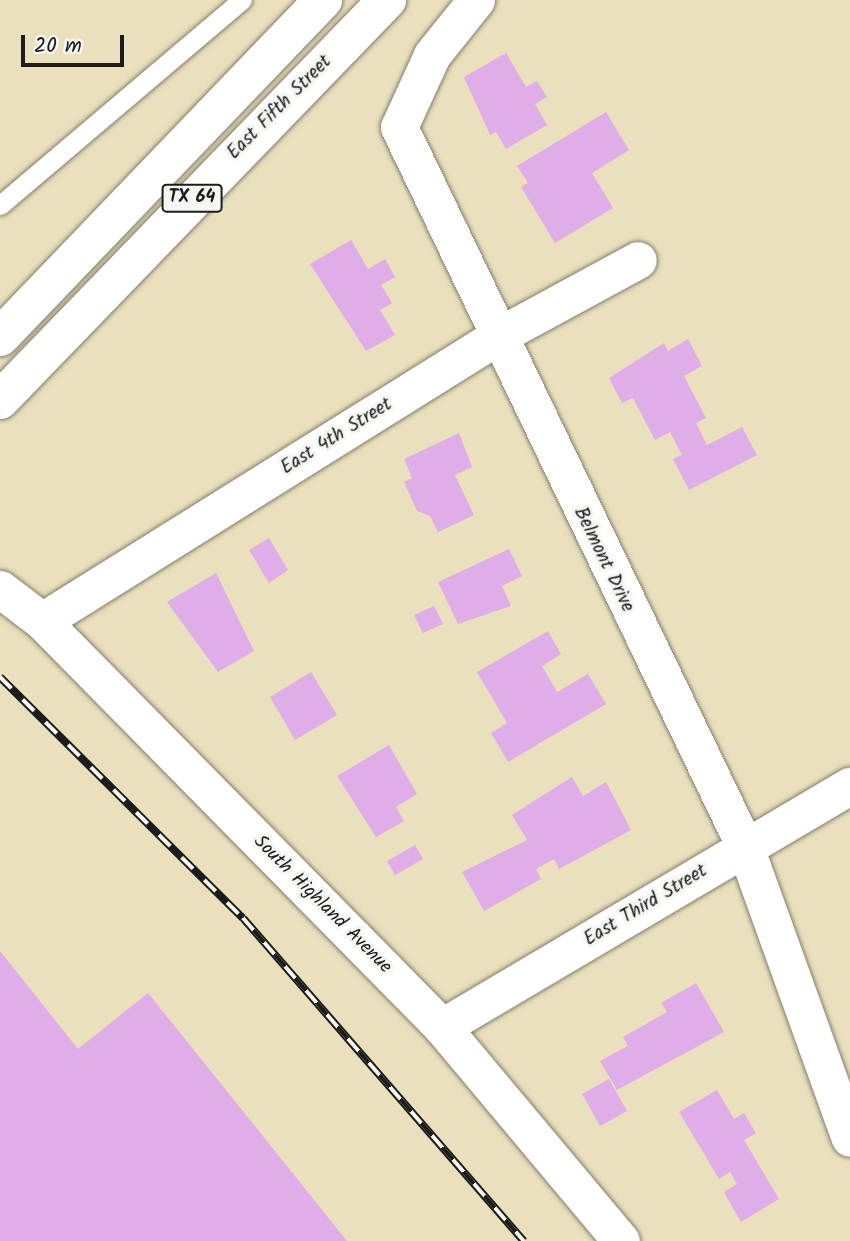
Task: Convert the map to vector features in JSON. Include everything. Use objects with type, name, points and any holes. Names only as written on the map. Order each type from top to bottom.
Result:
[{"type":"main road","name":"TX 64","points":[[0,337],[323,0]]},
{"type":"main road","name":"East Fifth Street","points":[[0,400],[387,0]]},
{"type":"street","name":"Belmont Drive","points":[[477,0],[432,55],[399,127],[745,847],[850,1138]]},
{"type":"street","name":"East 4th Street","points":[[42,621],[498,336],[638,260]]},
{"type":"street","name":"South Highland Avenue","points":[[0,589],[42,621],[442,1027],[621,1241]]},
{"type":"street","name":"East Third Street","points":[[442,1027],[850,786]]},
{"type":"lane","points":[[0,205],[242,0]]},
{"type":"building","points":[[506,53],[526,87],[537,81],[547,97],[535,104],[547,125],[506,149],[496,132],[490,135],[464,77]]},
{"type":"building","points":[[606,112],[629,150],[592,173],[613,208],[555,243],[521,187],[528,183],[517,166]]},
{"type":"building","points":[[351,240],[368,269],[385,259],[395,277],[381,285],[392,303],[380,310],[395,335],[366,351],[310,264]]},
{"type":"building","points":[[688,339],[702,366],[684,376],[706,418],[696,423],[707,445],[742,427],[757,455],[689,490],[673,459],[682,455],[670,432],[655,440],[633,398],[622,403],[609,378],[664,343],[668,351]]},
{"type":"building","points":[[459,433],[472,467],[455,475],[474,515],[438,532],[430,516],[417,511],[404,482],[412,478],[404,459]]},
{"type":"building","points":[[269,538],[288,570],[269,583],[249,550]]},
{"type":"building","points":[[509,549],[522,576],[502,586],[511,606],[458,624],[438,582]]},
{"type":"building","points":[[216,573],[254,651],[218,672],[167,602]]},
{"type":"building","points":[[434,606],[443,624],[423,633],[414,615]]},
{"type":"building","points":[[548,631],[561,654],[542,666],[557,692],[588,674],[606,704],[508,762],[491,733],[507,723],[477,672]]},
{"type":"building","points":[[311,672],[337,715],[295,740],[270,697]]},
{"type":"building","points":[[389,745],[417,794],[396,807],[404,821],[376,837],[337,776]]},
{"type":"building","points":[[572,777],[583,796],[606,782],[631,830],[559,869],[554,859],[536,869],[541,879],[484,911],[462,872],[527,840],[512,815]]},
{"type":"building","points":[[415,845],[423,859],[395,875],[387,861]]},
{"type":"building","points":[[0,951],[78,1049],[148,993],[347,1241],[0,1241]]},
{"type":"building","points":[[696,983],[724,1032],[617,1090],[600,1061],[628,1046],[623,1037],[667,1012],[661,1003]]},
{"type":"building","points":[[609,1079],[627,1111],[600,1126],[582,1094]]},
{"type":"building","points":[[717,1090],[734,1119],[744,1113],[756,1133],[744,1140],[779,1199],[741,1222],[724,1192],[737,1184],[730,1172],[719,1179],[679,1112]]},
{"type":"railway","points":[[0,677],[243,918],[524,1241]]}]
